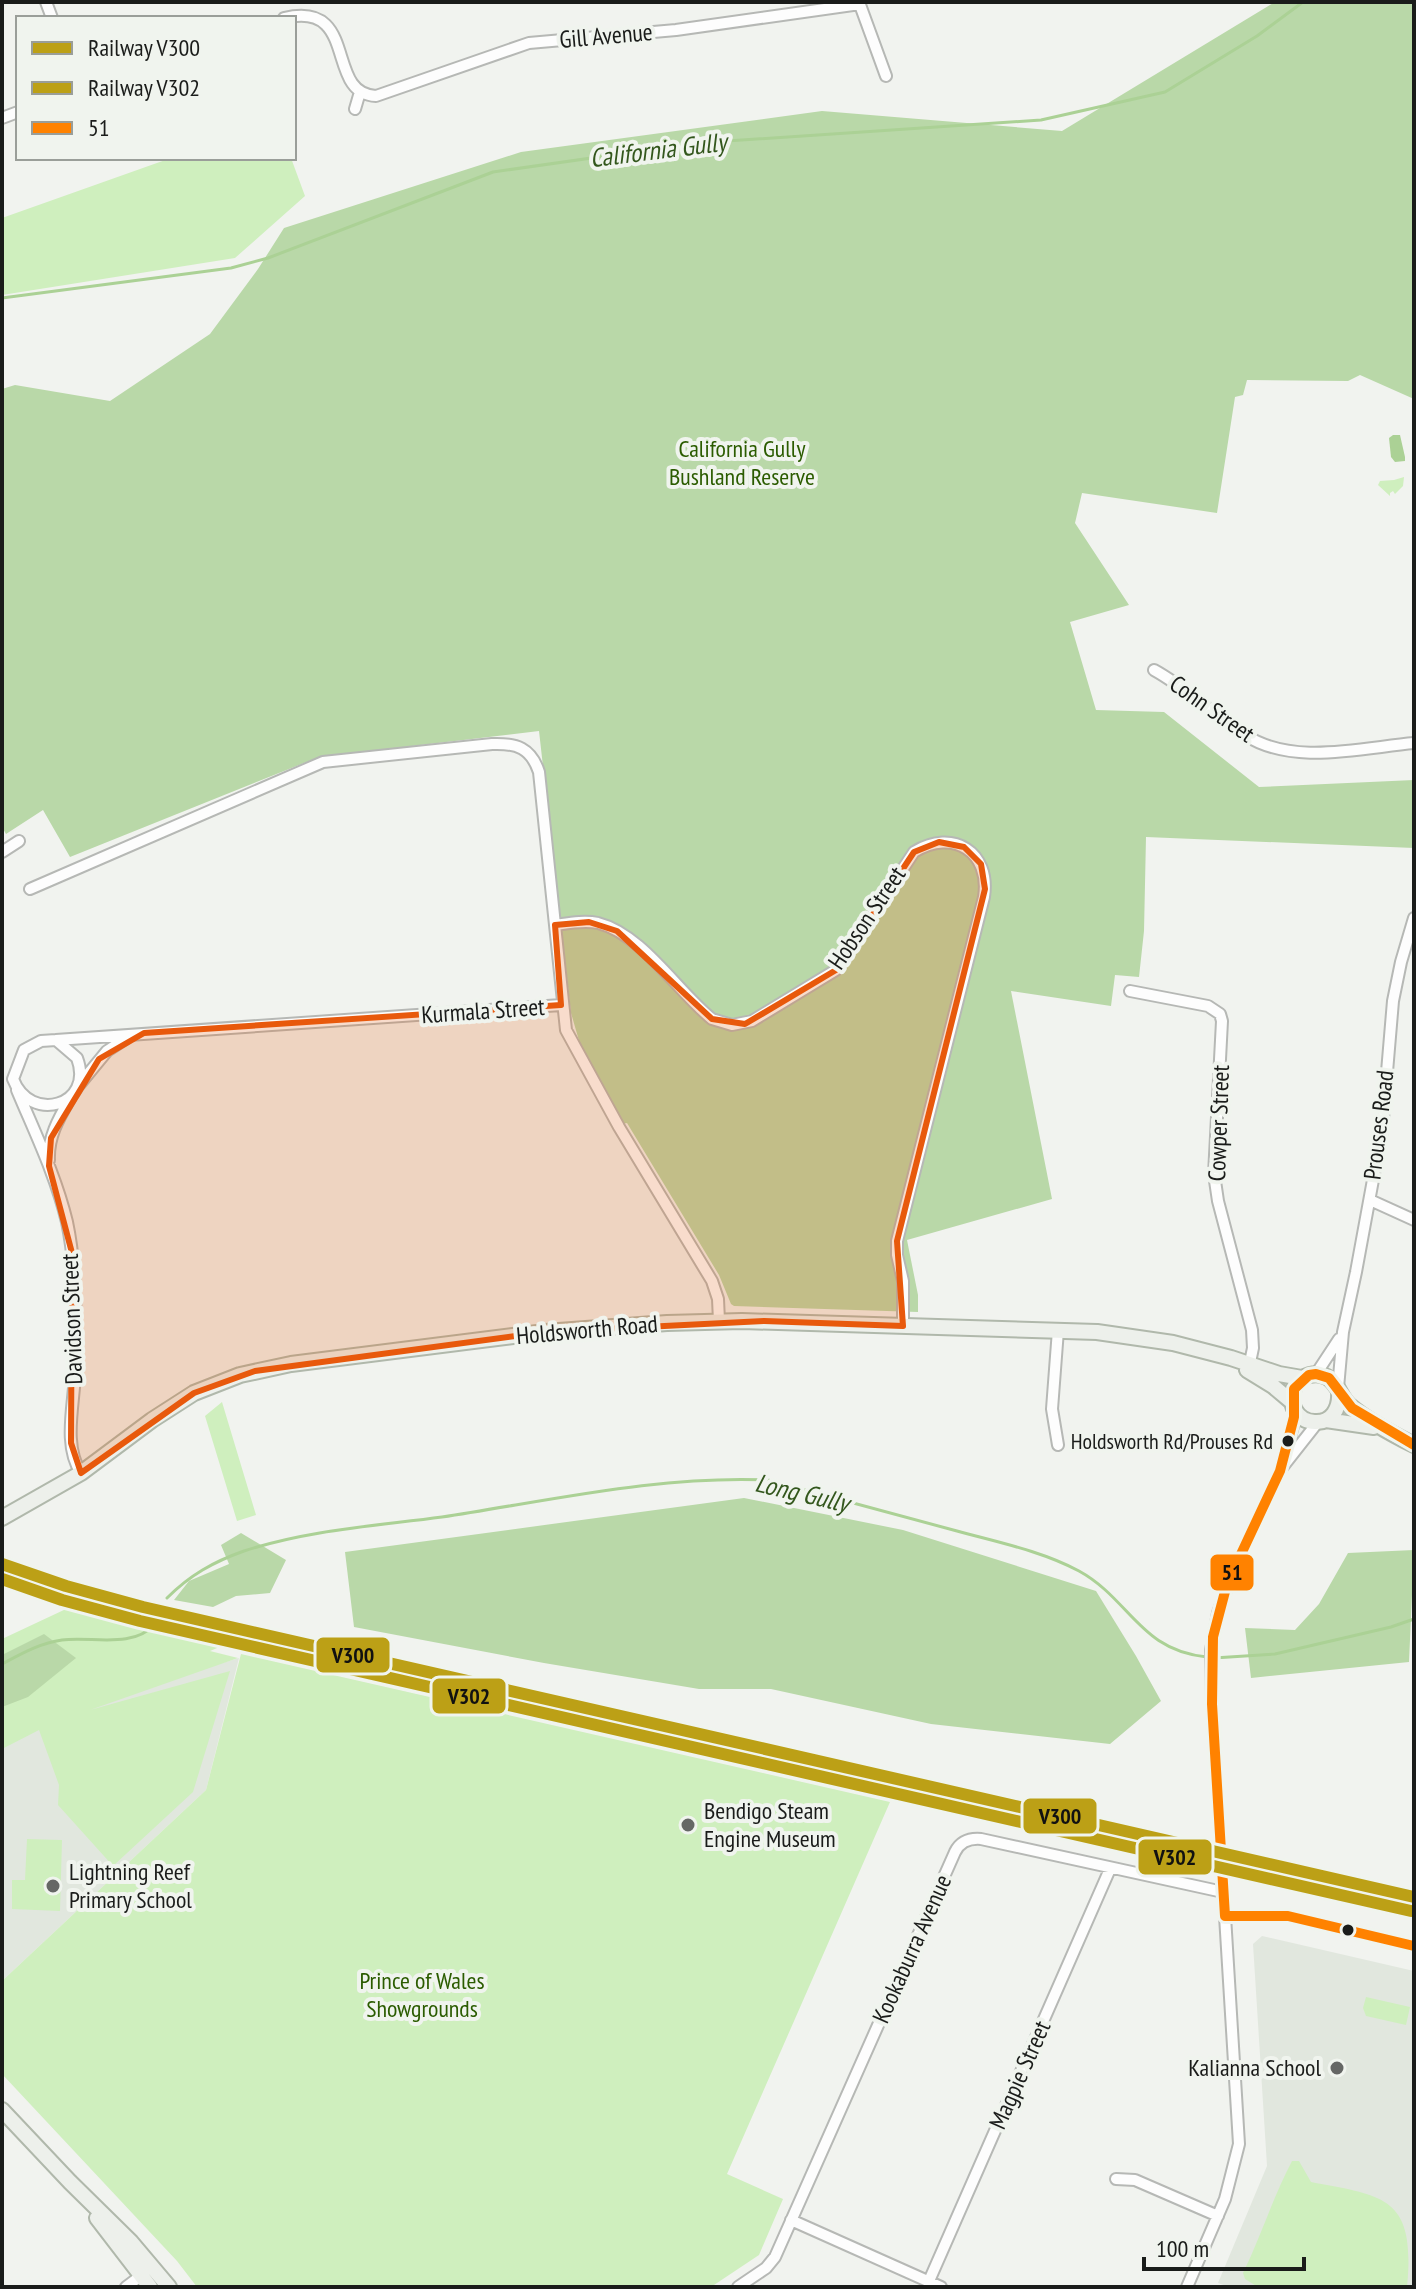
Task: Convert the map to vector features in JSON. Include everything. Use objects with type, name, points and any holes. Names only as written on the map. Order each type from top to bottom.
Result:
[{"type":"main road","name":"Holdsworth Road","points":[[3,1513],[47,1494],[81,1473],[194,1393],[255,1371],[545,1332],[719,1321],[1058,1330],[1117,1334],[1208,1353],[1279,1374],[1309,1376]]},
{"type":"main road","name":"Holdsworth Road","points":[[1249,1367],[1293,1405]]},
{"type":"main road","points":[[1382,1428],[1304,1419],[1293,1405],[1294,1389],[1309,1376],[1329,1378],[1352,1408],[1414,1445]]},
{"type":"main road","points":[[1322,1421],[1338,1409],[1339,1391]]},
{"type":"main road","points":[[2,2110],[70,2182],[152,2280]]},
{"type":"street","points":[[859,3],[886,76]]},
{"type":"street","name":"Gill Avenue","points":[[360,92],[370,96],[389,93],[529,43],[691,28],[859,3]]},
{"type":"street","points":[[296,16],[310,14],[324,20],[334,33],[352,83],[360,92],[355,109]]},
{"type":"street","name":"Cohn Street","points":[[1154,670],[1245,735],[1268,747],[1295,752],[1324,752],[1414,743]]},
{"type":"street","points":[[30,889],[323,762],[504,744],[524,748],[531,754],[539,772],[561,1005]]},
{"type":"street","points":[[2,852],[19,841]]},
{"type":"street","name":"Hobson Street","points":[[555,925],[589,922],[617,931],[633,942],[712,1019],[725,1024],[745,1024],[836,970],[914,852],[926,845],[946,843],[964,847],[974,855],[983,870],[984,897],[897,1241],[903,1281],[903,1326]]},
{"type":"street","name":"Prouses Road","points":[[1339,1391],[1343,1332],[1382,1131],[1393,1001],[1414,918]]},
{"type":"street","name":"Cowper Street","points":[[1130,991],[1208,1006],[1220,1014],[1214,1174],[1218,1201],[1252,1330],[1253,1348],[1249,1367]]},
{"type":"street","name":"Kurmala Street","points":[[56,1040],[561,1005],[566,1030],[577,1053],[712,1281],[718,1299],[719,1321]]},
{"type":"street","name":"Kurmala Street","points":[[75,1090],[115,1044],[144,1033]]},
{"type":"street","points":[[56,1040],[77,1058],[80,1074],[75,1090],[59,1104],[49,1106],[29,1100],[17,1090],[13,1079],[24,1050],[41,1041],[56,1040]]},
{"type":"street","name":"Davidson Street","points":[[17,1090],[49,1166],[66,1220],[72,1253],[75,1367],[71,1443],[74,1461],[81,1473]]},
{"type":"street","name":"Davidson Street","points":[[49,1166],[51,1138],[75,1090]]},
{"type":"street","points":[[1370,1200],[1414,1220]]},
{"type":"street","points":[[1058,1330],[1052,1409],[1058,1445]]},
{"type":"street","name":"Prouses Road","points":[[1309,1376],[1326,1362],[1343,1332]]},
{"type":"street","points":[[1187,2287],[1231,2181],[1239,2144],[1211,1650],[1227,1584],[1280,1471],[1293,1426],[1293,1405]]},
{"type":"street","points":[[1280,1471],[1322,1421]]},
{"type":"street","name":"Kookaburra Avenue","points":[[738,2287],[770,2263],[959,1846],[969,1839],[981,1839],[1223,1892]]},
{"type":"street","name":"Magpie Street","points":[[929,2281],[1110,1869]]},
{"type":"street","points":[[1225,1916],[1288,1916],[1414,1946]]},
{"type":"street","points":[[1116,2179],[1135,2180],[1218,2216]]},
{"type":"street","points":[[791,2220],[941,2287]]},
{"type":"street","points":[[126,2287],[152,2280]]},
{"type":"highlighted area","points":[[939,842],[964,847],[981,864],[985,889],[897,1241],[903,1326],[764,1321],[545,1332],[255,1371],[194,1393],[81,1473],[71,1443],[72,1253],[49,1166],[51,1138],[99,1059],[144,1033],[561,1005],[555,925],[589,922],[617,931],[712,1019],[745,1024],[836,970],[914,852]]},
{"type":"shaded area","points":[[1400,435],[1405,461],[1395,462],[1391,457],[1389,438]]},
{"type":"shaded area","name":"Lightning Reef Primary School","points":[[239,1658],[206,1790],[2,1981],[2,1737],[42,1715]]},
{"type":"shaded area","name":"Kalianna School","points":[[1262,1936],[1414,1971],[1414,2287],[1229,2287],[1218,2283],[1267,2166],[1253,1944]]},
{"type":"green space","name":"California Gully Bushland Reserve","points":[[1275,2],[1414,2],[1414,399],[1360,375],[1348,381],[1247,380],[1243,395],[1235,397],[1217,513],[1082,493],[1075,523],[1129,605],[1070,622],[1096,710],[1164,712],[1259,787],[1414,780],[1414,848],[1146,837],[1144,931],[1139,977],[1115,975],[1111,1006],[1011,991],[1052,1199],[907,1240],[918,1295],[918,1312],[731,1304],[719,1275],[627,1123],[623,1124],[582,1051],[571,1013],[539,731],[319,757],[70,857],[43,810],[6,834],[2,827],[2,389],[15,385],[110,401],[210,334],[284,228],[521,152],[822,111],[1062,131]]},
{"type":"green space","points":[[165,160],[292,160],[305,196],[235,258],[2,295],[2,218]]},
{"type":"green space","points":[[1404,477],[1403,486],[1390,496],[1378,485],[1380,481]]},
{"type":"green space","points":[[222,1402],[256,1515],[237,1521],[205,1416]]},
{"type":"green space","points":[[744,1498],[903,1530],[1096,1591],[1161,1701],[1110,1744],[931,1724],[771,1689],[699,1689],[354,1627],[345,1552]]},
{"type":"green space","points":[[241,1533],[286,1560],[270,1593],[236,1596],[213,1607],[174,1600],[189,1581],[229,1564],[221,1545]]},
{"type":"green space","points":[[1414,1550],[1409,1662],[1251,1678],[1245,1628],[1295,1630],[1319,1604],[1348,1553]]},
{"type":"green space","points":[[83,1601],[241,1638],[210,1651],[238,1658],[90,1710],[230,1671],[193,1792],[113,1866],[58,1805],[59,1785],[39,1730],[2,1749],[2,1639]]},
{"type":"green space","points":[[44,1634],[76,1658],[28,1697],[2,1707],[2,1655]]},
{"type":"green space","name":"Prince of Wales Showgrounds","points":[[241,1654],[890,1802],[727,2174],[783,2199],[759,2255],[711,2287],[197,2287],[177,2261],[2,2074],[2,1981],[206,1790]]},
{"type":"green space","points":[[27,1839],[62,1840],[60,1911],[12,1909],[12,1880],[25,1880]]},
{"type":"green space","points":[[1366,1997],[1410,2007],[1406,2025],[1366,2016],[1363,2008]]},
{"type":"green space","points":[[1292,2161],[1299,2161],[1311,2182],[1376,2197],[1390,2206],[1400,2217],[1406,2234],[1407,2287],[1258,2287],[1245,2279],[1243,2273]]},
{"type":"waterway","name":"California Gully","points":[[2,298],[231,268],[268,258],[493,172],[697,143],[1041,120],[1165,92],[1257,36],[1303,2]]},
{"type":"waterway","name":"Long Gully","points":[[167,1598],[193,1576],[222,1560],[293,1538],[645,1485],[727,1479],[768,1480],[1050,1558],[1096,1582],[1151,1635],[1166,1645],[1184,1653],[1207,1657]]},
{"type":"waterway","name":"Long Gully","points":[[1214,1658],[1275,1654],[1414,1619]]},
{"type":"waterway","name":"Long Gully","points":[[2,1664],[54,1641],[123,1639],[134,1637],[154,1625]]},
{"type":"rail line","name":"V300","points":[[2,1564],[143,1607],[1414,1897]]},
{"type":"rail line","name":"V302","points":[[2,1579],[62,1600],[140,1621],[1411,1911]]},
{"type":"transit line","name":"51","points":[[1225,1916],[1212,1704],[1213,1637],[1227,1584],[1280,1471],[1294,1417],[1294,1389],[1309,1375],[1329,1378],[1352,1408],[1414,1445]]},
{"type":"transit line","name":"51","points":[[1225,1916],[1288,1916],[1414,1946]]},
{"type":"place","name":"Holdsworth Rd/Prouses Rd","points":[[1288,1441]]},
{"type":"place","name":"Bendigo Steam Engine Museum","points":[[688,1825]]},
{"type":"place","name":"Lightning Reef Primary School","points":[[53,1886]]},
{"type":"place","name":"Kalianna School","points":[[1337,2068]]}]
